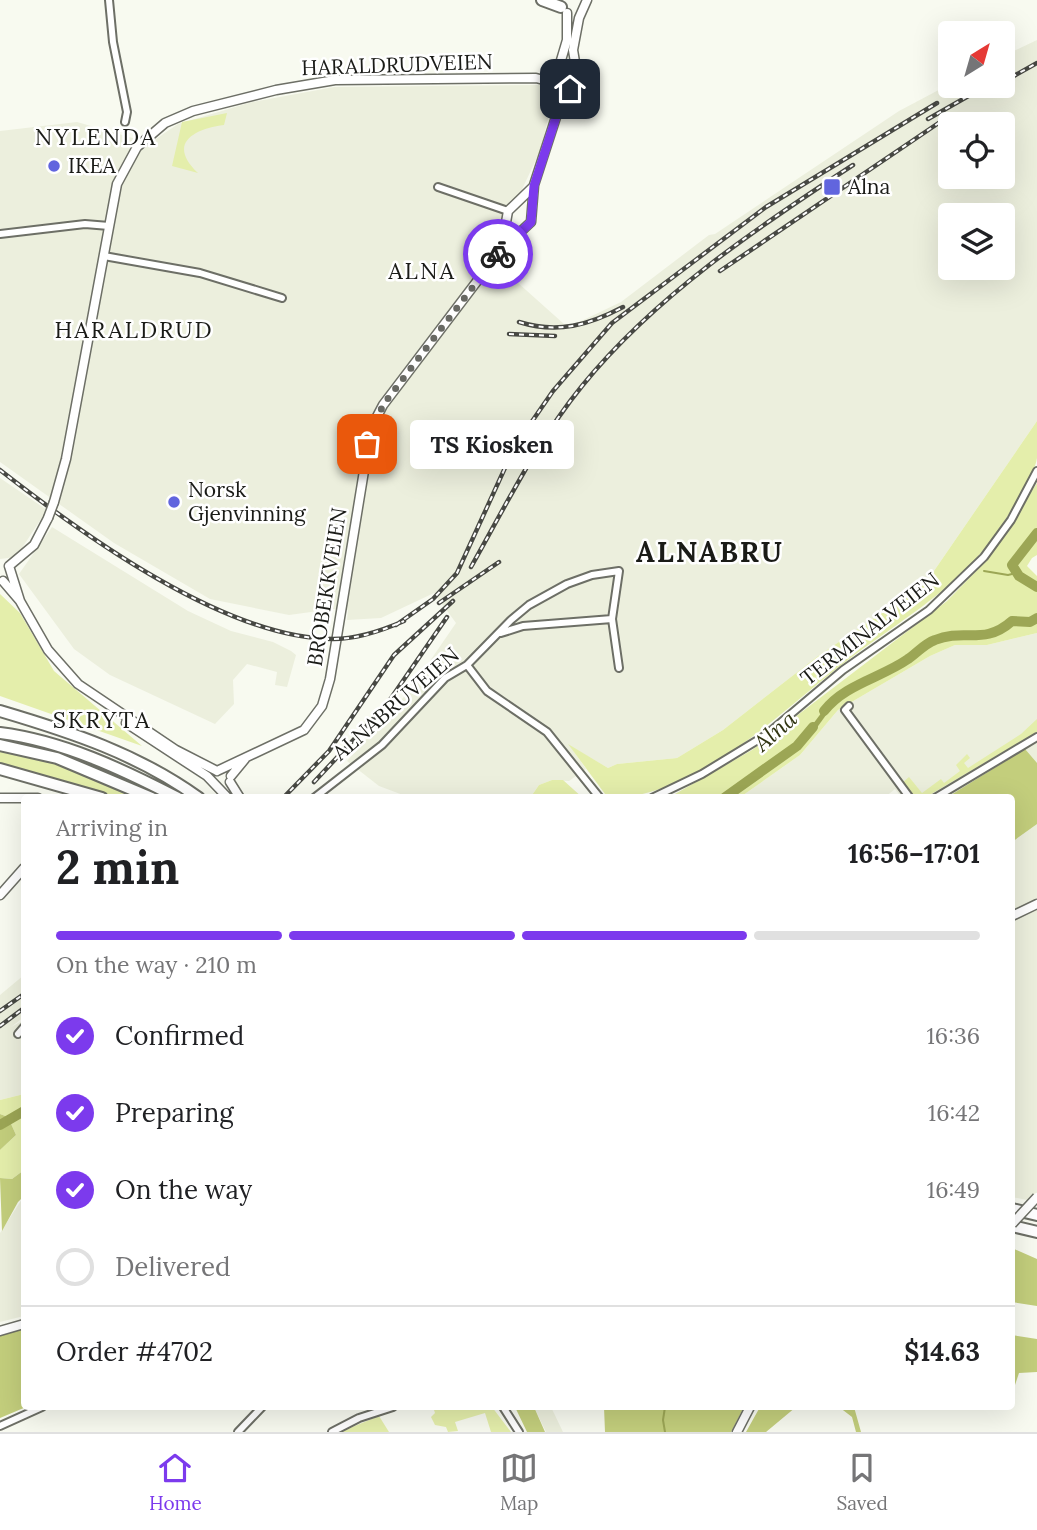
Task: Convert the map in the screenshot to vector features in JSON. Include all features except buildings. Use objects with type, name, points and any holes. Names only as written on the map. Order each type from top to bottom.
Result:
[{"type":"highway","points":[[542,0],[563,7]]},
{"type":"highway","points":[[0,711],[109,747],[162,774],[193,794]]},
{"type":"highway","points":[[0,733],[61,747],[118,769],[170,794]]},
{"type":"highway","points":[[0,746],[57,758],[142,794]]},
{"type":"highway","points":[[0,769],[88,794]]},
{"type":"highway","points":[[1015,1210],[1037,1215]]},
{"type":"highway","points":[[1015,1226],[1037,1232]]},
{"type":"street","points":[[109,0],[113,42],[127,112],[125,122]]},
{"type":"street","points":[[508,211],[508,222],[521,229],[531,222],[534,186],[558,111],[578,80],[573,50],[580,13],[587,0]]},
{"type":"street","points":[[558,111],[556,84],[567,40],[563,7],[580,13]]},
{"type":"street","points":[[558,69],[568,65],[575,69]]},
{"type":"street","name":"HARALDRUDVEIEN","points":[[537,78],[558,69]]},
{"type":"street","name":"HARALDRUDVEIEN","points":[[1,581],[34,545],[54,502],[66,459],[117,184],[132,154],[150,134],[183,115],[276,90],[323,81],[537,78],[556,84]]},
{"type":"street","points":[[556,84],[570,89]]},
{"type":"street","points":[[508,211],[534,186]]},
{"type":"street","points":[[438,187],[508,211]]},
{"type":"street","points":[[519,203],[530,209]]},
{"type":"street","name":"BROBEKKVEIEN","points":[[500,251],[508,222]]},
{"type":"street","points":[[0,234],[85,224],[110,226]]},
{"type":"street","name":"BROBEKKVEIEN","points":[[220,770],[298,734],[323,706],[330,679],[371,428],[383,405],[500,251],[521,229]]},
{"type":"street","points":[[104,256],[200,273],[282,298]]},
{"type":"street","name":"TERMINALVEIEN","points":[[660,794],[702,774],[766,735],[843,670],[929,610],[984,557],[1011,520],[1037,471]]},
{"type":"street","points":[[0,563],[10,570],[20,601],[48,650],[78,684],[150,741],[218,784],[225,794]]},
{"type":"street","name":"ALNABRUVEIEN","points":[[319,794],[382,745],[447,677],[467,666],[529,605],[592,575],[619,571],[612,619],[619,668]]},
{"type":"street","points":[[1,581],[20,601]]},
{"type":"street","points":[[500,633],[523,626],[612,619]]},
{"type":"street","points":[[467,666],[491,694],[547,732],[597,794]]},
{"type":"street","points":[[102,702],[176,750],[220,770],[231,779],[238,794]]},
{"type":"street","points":[[849,706],[845,710],[907,794]]},
{"type":"street","points":[[942,794],[1037,737]]},
{"type":"street","name":"BROBEKKVEIEN","points":[[231,779],[245,759]]},
{"type":"street","points":[[218,784],[220,770]]},
{"type":"street","points":[[218,784],[231,779]]},
{"type":"street","points":[[0,797],[21,798]]},
{"type":"street","points":[[0,895],[21,871]]},
{"type":"street","points":[[1015,915],[1037,904]]},
{"type":"street","points":[[18,1034],[21,1030]]},
{"type":"street","points":[[1015,1222],[1037,1197]]},
{"type":"street","points":[[0,1331],[21,1325]]},
{"type":"street","points":[[0,1426],[35,1410]]},
{"type":"street","points":[[238,1432],[259,1410]]},
{"type":"street","points":[[332,1432],[359,1418],[384,1410]]},
{"type":"street","points":[[505,1410],[519,1432]]},
{"type":"street","points":[[737,1432],[748,1410]]},
{"type":"shaded area","points":[[1037,40],[1037,421],[925,584],[818,656],[723,730],[677,758],[617,764],[608,768],[570,746],[586,769],[569,781],[552,780],[539,785],[533,794],[400,794],[379,786],[347,761],[410,690],[456,623],[434,593],[381,618],[347,620],[348,610],[333,609],[289,615],[210,599],[114,543],[0,462],[0,131],[77,122],[150,143],[178,124],[252,102],[334,87],[541,85],[552,101],[541,149],[495,247],[498,265],[564,324],[575,324],[621,302],[709,235],[715,234],[899,111],[938,90],[938,98],[1015,98],[1015,50]]},
{"type":"shaded area","points":[[227,113],[224,125],[194,134],[184,146],[189,163],[198,173],[172,166],[182,122]]},
{"type":"shaded area","points":[[1037,421],[1037,458],[1029,480],[987,546],[966,569],[921,607],[856,654],[741,745],[676,783],[642,794],[605,794],[568,744],[608,768],[617,764],[677,758],[723,730],[818,656],[925,584]]},
{"type":"shaded area","points":[[0,478],[47,510],[16,557],[0,559]]},
{"type":"shaded area","points":[[1037,483],[1037,555],[1027,566],[1037,576],[1037,633],[987,645],[955,645],[930,656],[838,710],[800,755],[745,794],[675,794],[752,750],[947,601],[988,559]]},
{"type":"shaded area","points":[[52,527],[188,611],[231,631],[273,642],[291,651],[296,655],[287,687],[275,685],[277,672],[247,664],[233,680],[234,704],[215,724],[110,675],[74,649],[19,574]]},
{"type":"shaded area","points":[[0,594],[20,613],[54,671],[142,746],[0,696]]},
{"type":"shaded area","points":[[1037,633],[1037,1202],[1015,1198],[1015,794],[899,794],[895,789],[889,794],[745,794],[800,755],[838,710],[930,656],[955,645],[987,645]]},
{"type":"shaded area","name":"Alna","points":[[831,700],[834,704],[808,740],[804,736]]},
{"type":"shaded area","points":[[1037,719],[1037,732],[931,794],[910,794],[902,783],[909,777],[922,793],[941,779],[944,783],[960,771],[956,765],[967,754],[970,758],[964,763],[968,768],[1021,734]]},
{"type":"shaded area","points":[[1025,749],[1037,763],[1037,824],[1015,840],[1015,794],[952,794]]},
{"type":"shaded area","points":[[0,751],[62,765],[130,794],[106,794],[0,763]]},
{"type":"shaded area","points":[[552,780],[563,780],[579,794],[533,794],[539,785]]},
{"type":"shaded area","points":[[21,978],[21,1019],[11,1027],[21,1022],[21,1095],[0,1100],[0,995]]},
{"type":"shaded area","points":[[21,1095],[21,1172],[12,1179],[0,1178],[0,1150],[16,1135],[8,1117],[0,1114],[0,1100]]},
{"type":"shaded area","points":[[0,1114],[8,1117],[16,1135],[0,1150]]},
{"type":"shaded area","points":[[21,1172],[21,1199],[2,1231],[0,1178],[12,1179]]},
{"type":"shaded area","points":[[21,1201],[21,1317],[0,1322],[0,1233]]},
{"type":"shaded area","points":[[1015,1249],[1037,1259],[1037,1306],[1015,1302]]},
{"type":"shaded area","points":[[21,1325],[21,1409],[0,1418],[0,1332]]},
{"type":"shaded area","points":[[1015,1335],[1037,1339],[1037,1372],[1019,1373],[1015,1385]]},
{"type":"shaded area","points":[[434,1410],[494,1410],[511,1432],[491,1432],[485,1413],[455,1422],[458,1431],[448,1432],[446,1427],[435,1425],[431,1417],[435,1413]]},
{"type":"shaded area","points":[[516,1410],[535,1410],[545,1432],[527,1432]]},
{"type":"shaded area","points":[[535,1410],[552,1410],[563,1432],[546,1432]]},
{"type":"shaded area","points":[[604,1410],[742,1410],[731,1432],[605,1432]]},
{"type":"shaded area","points":[[758,1410],[792,1410],[766,1432],[746,1432]]},
{"type":"shaded area","points":[[843,1410],[855,1410],[861,1432],[856,1432],[852,1417]]},
{"type":"shaded area","points":[[379,1416],[389,1432],[340,1432]]},
{"type":"waterway","name":"Alna","points":[[1037,533],[1012,565],[1019,576],[1037,587]]},
{"type":"waterway","points":[[984,571],[1008,575],[1016,573]]},
{"type":"waterway","name":"Alna","points":[[824,711],[842,694],[898,666],[931,642],[955,635],[992,633],[1012,621],[1030,622],[1037,618]]},
{"type":"waterway","name":"Alna","points":[[730,794],[797,746],[813,727]]},
{"type":"waterway","name":"Alna","points":[[0,1125],[21,1113]]},
{"type":"waterway","points":[[665,1410],[665,1432]]},
{"type":"railway","points":[[1015,75],[1037,63]]},
{"type":"railway","points":[[928,119],[965,98]]},
{"type":"railway","points":[[396,625],[433,599],[457,573],[515,446],[553,391],[612,323],[766,207],[937,103]]},
{"type":"railway","points":[[720,271],[938,123]]},
{"type":"railway","points":[[471,567],[551,428],[611,353],[642,322],[709,265],[853,165]]},
{"type":"railway","points":[[519,322],[533,326],[573,326],[598,319],[623,307]]},
{"type":"railway","points":[[509,334],[555,336]]},
{"type":"railway","points":[[0,470],[113,552],[157,579],[247,622],[291,634],[333,639],[369,634],[404,621]]},
{"type":"railway","points":[[439,603],[499,562]]},
{"type":"railway","points":[[287,794],[329,751],[394,655],[453,601]]},
{"type":"railway","points":[[314,782],[387,704],[447,617]]},
{"type":"railway","points":[[0,1011],[21,996]]},
{"type":"railway","points":[[0,1026],[21,1010]]},
{"type":"way so far","points":[[367,444],[378,412],[498,254]]},
{"type":"place","name":"IKEA","points":[[54,166]]},
{"type":"place","name":"Alna","points":[[832,187]]},
{"type":"place","name":"TS Kiosken","points":[[367,444]]},
{"type":"place","name":"Norsk Gjenvinning","points":[[174,502]]},
{"type":"district","name":"NYLENDA","points":[[96,137]]},
{"type":"district","name":"ALNA","points":[[422,271]]},
{"type":"district","name":"HARALDRUD","points":[[134,330]]},
{"type":"district","name":"ALNABRU","points":[[710,552]]},
{"type":"district","name":"SKRYTA","points":[[102,720]]},
{"type":"route","points":[[498,254],[531,222],[534,186],[558,111],[570,89]]}]
